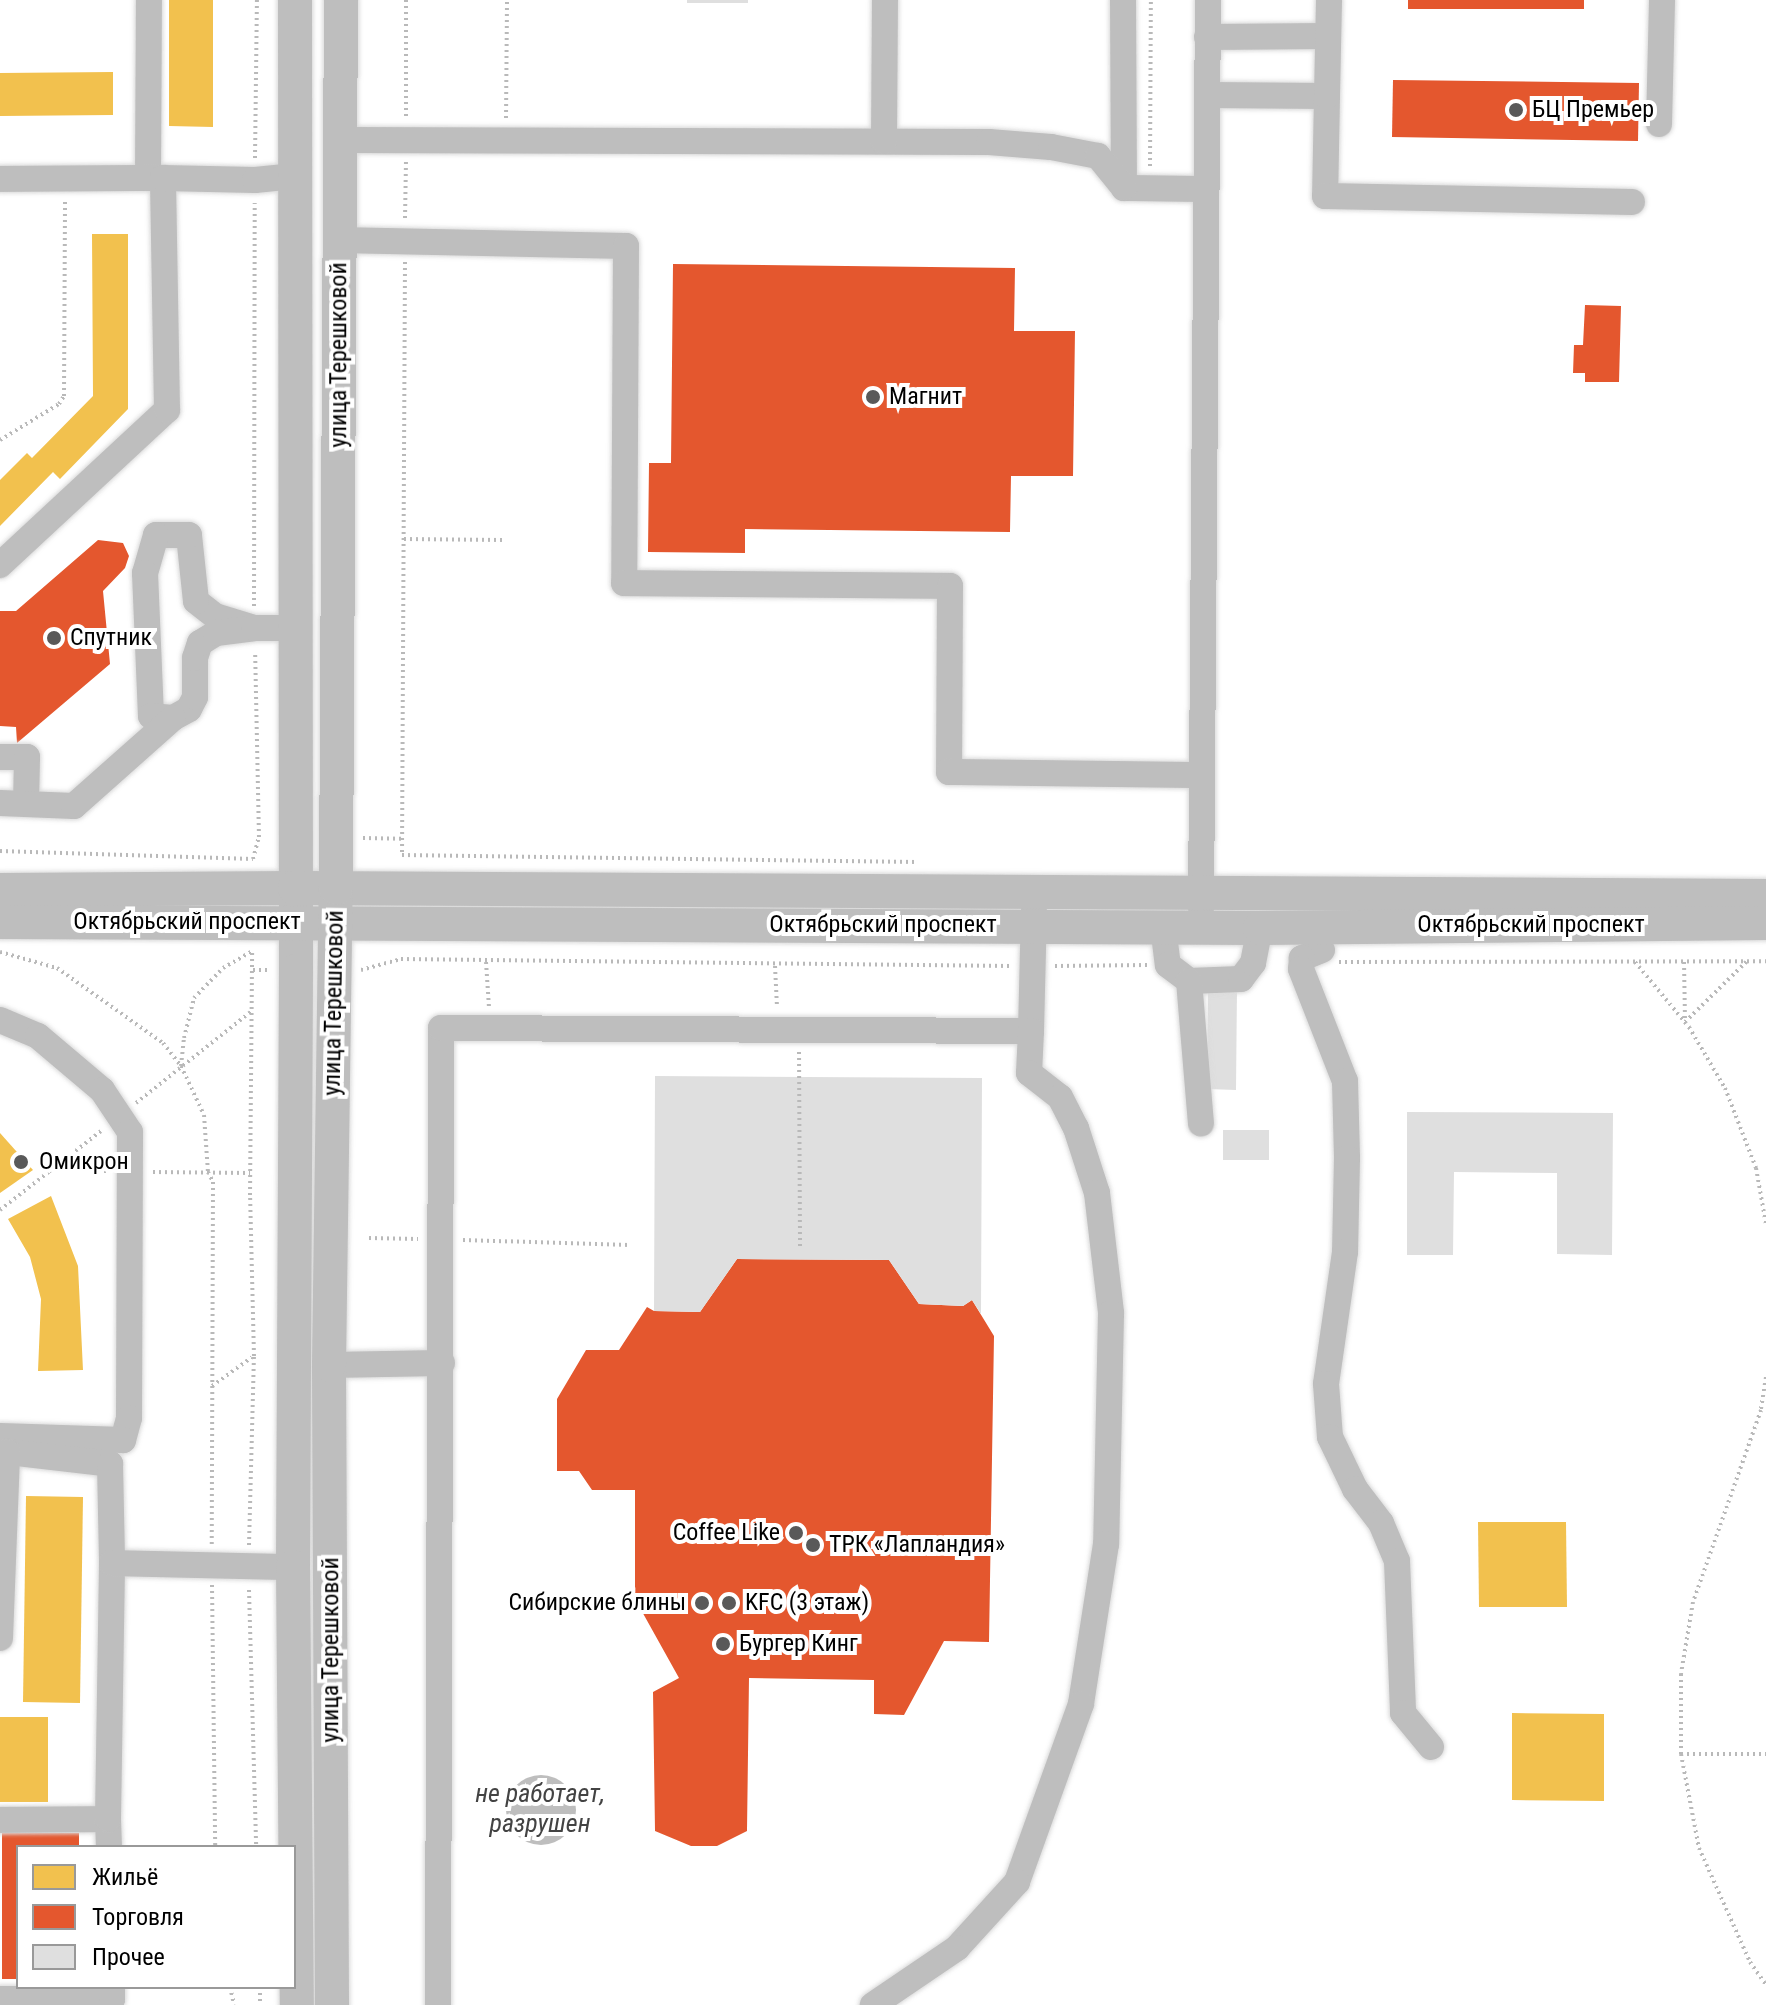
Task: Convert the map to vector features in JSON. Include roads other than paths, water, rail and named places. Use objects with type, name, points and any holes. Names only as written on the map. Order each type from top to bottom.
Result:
[{"type":"main road","name":"улица Терешковой","points":[[295,0],[293,1567],[296,1845]]},
{"type":"main road","name":"улица Терешковой","points":[[332,2005],[329,1365],[336,888],[341,0]]},
{"type":"main road","name":"Октябрьский проспект","points":[[0,890],[336,888],[1034,910],[1163,926],[1201,911],[1260,928],[1315,949],[1766,923]]},
{"type":"main road","name":"Октябрьский проспект","points":[[0,922],[335,922],[1034,910],[1201,911],[1766,896]]},
{"type":"main road","name":"улица Терешковой","points":[[296,1896],[297,2005]]},
{"type":"street","points":[[0,565],[167,410],[149,0]]},
{"type":"street","points":[[884,141],[885,0]]},
{"type":"street","points":[[1123,0],[1124,188]]},
{"type":"street","points":[[1201,911],[1208,0]]},
{"type":"street","points":[[1329,0],[1325,196],[1632,202]]},
{"type":"street","points":[[1659,124],[1662,0]]},
{"type":"street","points":[[1207,37],[1328,36]]},
{"type":"street","points":[[1208,95],[1327,96]]},
{"type":"street","points":[[340,140],[1004,143],[1098,156],[1124,188],[1206,189]]},
{"type":"street","points":[[0,179],[255,180],[295,176]]},
{"type":"street","points":[[339,240],[626,246],[624,583],[950,586],[949,772],[1200,775]]},
{"type":"street","points":[[173,718],[151,716],[145,573],[156,535],[189,535],[196,601],[215,616],[254,628]]},
{"type":"street","points":[[0,757],[27,757],[13,803],[74,806],[173,718],[189,709],[195,697],[195,658],[200,643],[216,633],[254,628],[295,628]]},
{"type":"street","points":[[873,2005],[957,1948],[1017,1882],[1081,1704],[1106,1544],[1111,1313],[1097,1193],[1076,1128],[1060,1097],[1029,1073],[1034,910]]},
{"type":"street","points":[[1163,926],[1168,965],[1189,981],[1241,979],[1253,963],[1260,928]]},
{"type":"street","points":[[1315,949],[1301,969],[1345,1081],[1345,1252],[1326,1384],[1330,1437],[1355,1489],[1381,1523],[1397,1561],[1403,1713],[1431,1747]]},
{"type":"street","points":[[1189,981],[1201,1123]]},
{"type":"street","points":[[0,1020],[38,1036],[102,1090],[130,1132],[129,1418],[123,1440],[2,1446]]},
{"type":"street","points":[[438,2005],[441,1028],[1031,1031]]},
{"type":"street","points":[[329,1365],[442,1363]]},
{"type":"street","points":[[2,1446],[110,1464],[109,1845]]},
{"type":"street","points":[[0,1638],[2,1446]]},
{"type":"street","points":[[112,1563],[293,1567]]},
{"type":"street","points":[[0,1820],[108,1819]]},
{"type":"street","points":[[0,1999],[112,1999],[112,1989]]},
{"type":"water","name":"не работает, разрушен","points":[[541,1775],[560,1781],[570,1791],[576,1810],[570,1829],[560,1839],[541,1845],[522,1839],[512,1829],[506,1810],[512,1791],[522,1781]]},
{"type":"place","name":"БЦ Премьер","points":[[1516,110]]},
{"type":"place","name":"Магнит","points":[[873,397]]},
{"type":"place","name":"Спутник","points":[[54,638]]},
{"type":"place","name":"Омикрон","points":[[21,1162]]},
{"type":"place","name":"Coffee Like","points":[[796,1533]]},
{"type":"place","name":"ТРК «Лапландия»","points":[[813,1545]]},
{"type":"place","name":"Сибирские блины","points":[[702,1603]]},
{"type":"place","name":"KFC (3 этаж)","points":[[729,1603]]},
{"type":"place","name":"Бургер Кинг","points":[[723,1644]]}]
